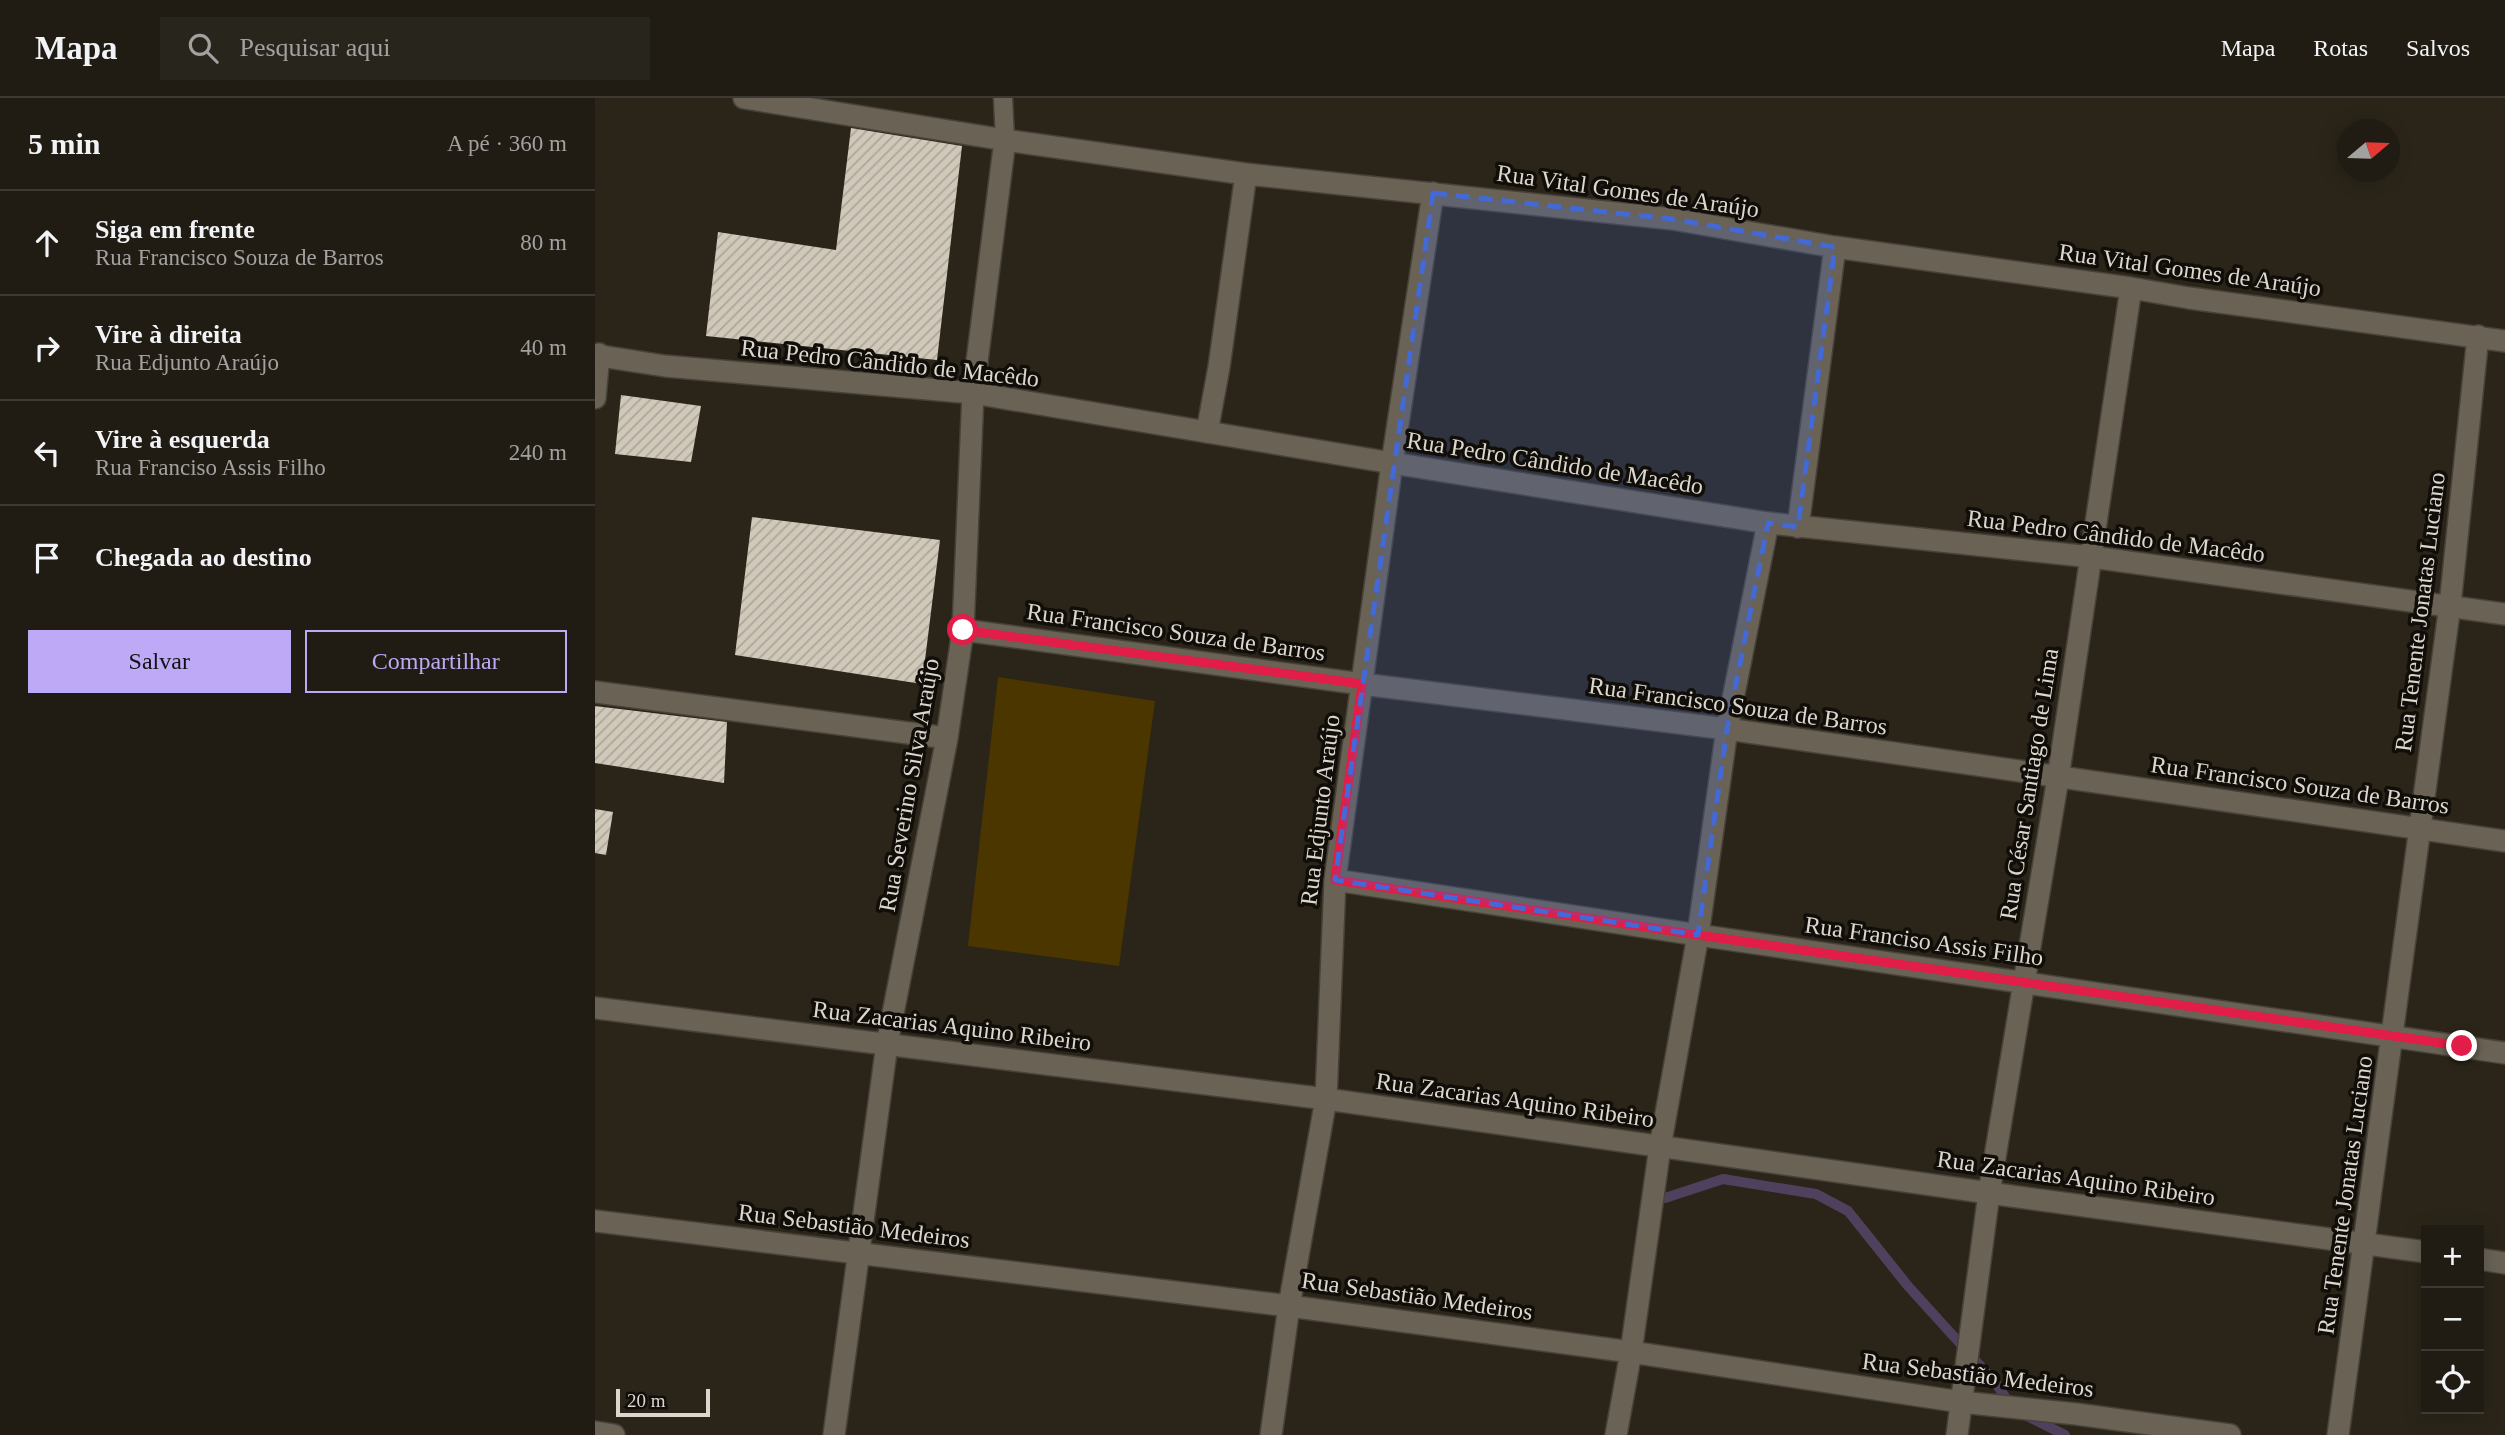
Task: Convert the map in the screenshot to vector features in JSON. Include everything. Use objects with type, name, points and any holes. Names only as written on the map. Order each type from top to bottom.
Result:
[{"type":"street","name":"Rua Vital Gomes de Araújo","points":[[744,98],[1005,140],[1246,174],[1672,219],[1835,247],[2505,341]]},
{"type":"street","name":"Rua Severino Silva Araújo","points":[[834,1435],[887,1044],[947,738],[963,630],[973,393],[1005,140]]},
{"type":"street","points":[[1207,432],[1219,367],[1246,174]]},
{"type":"street","name":"Rua Edjunto Araújo","points":[[1271,1435],[1289,1306],[1325,1099],[1335,880],[1392,463],[1433,193]]},
{"type":"street","points":[[1798,527],[1835,247]]},
{"type":"street","name":"Rua César Santiago de Lima","points":[[1957,1435],[1973,1297],[2092,557],[2131,288]]},
{"type":"street","name":"Rua Tenente Jonatas Luciano","points":[[2338,1435],[2449,606],[2478,337]]},
{"type":"street","points":[[595,398],[596,354]]},
{"type":"street","name":"Rua Pedro Cândido de Macêdo","points":[[596,354],[665,366],[973,393],[1768,523],[2092,557],[2505,614]]},
{"type":"street","points":[[1616,1435],[1631,1352],[1660,1147],[1698,935],[1727,729],[1768,523]]},
{"type":"street","name":"Rua Francisco Souza de Barros","points":[[963,630],[1362,684],[1727,729],[2505,841]]},
{"type":"street","points":[[595,692],[947,738]]},
{"type":"street","name":"Rua Franciso Assis Filho","points":[[1335,880],[2505,1053]]},
{"type":"street","name":"Rua Zacarias Aquino Ribeiro","points":[[595,1008],[1325,1099],[2421,1251]]},
{"type":"street","name":"Rua Sebastião Medeiros","points":[[595,1221],[1289,1306],[1631,1352],[1961,1402],[2230,1435]]},
{"type":"street","points":[[2484,1260],[2505,1263]]},
{"type":"street","points":[[595,1432],[614,1435]]},
{"type":"lane","points":[[1003,98],[1005,140]]},
{"type":"highlighted area","points":[[1433,193],[1672,219],[1835,247],[1798,527],[1768,523],[1727,729],[1698,935],[1335,880]]},
{"type":"shaded area","points":[[998,677],[1155,701],[1119,966],[968,946]]},
{"type":"building","points":[[851,128],[962,146],[937,360],[706,336],[718,232],[836,250]]},
{"type":"building","points":[[621,395],[701,406],[691,462],[615,454]]},
{"type":"building","points":[[752,517],[940,540],[922,684],[735,655]]},
{"type":"building","points":[[595,706],[727,722],[724,783],[595,763]]},
{"type":"building","points":[[595,809],[613,812],[606,855],[595,853]]},
{"type":"waterway","points":[[1665,1198],[1723,1179],[1816,1194],[1848,1211],[1908,1286],[1995,1382],[2010,1404]]},
{"type":"waterway","points":[[2025,1415],[2065,1435]]},
{"type":"route","points":[[963,630],[1362,684],[1335,880],[2462,1046]]}]
